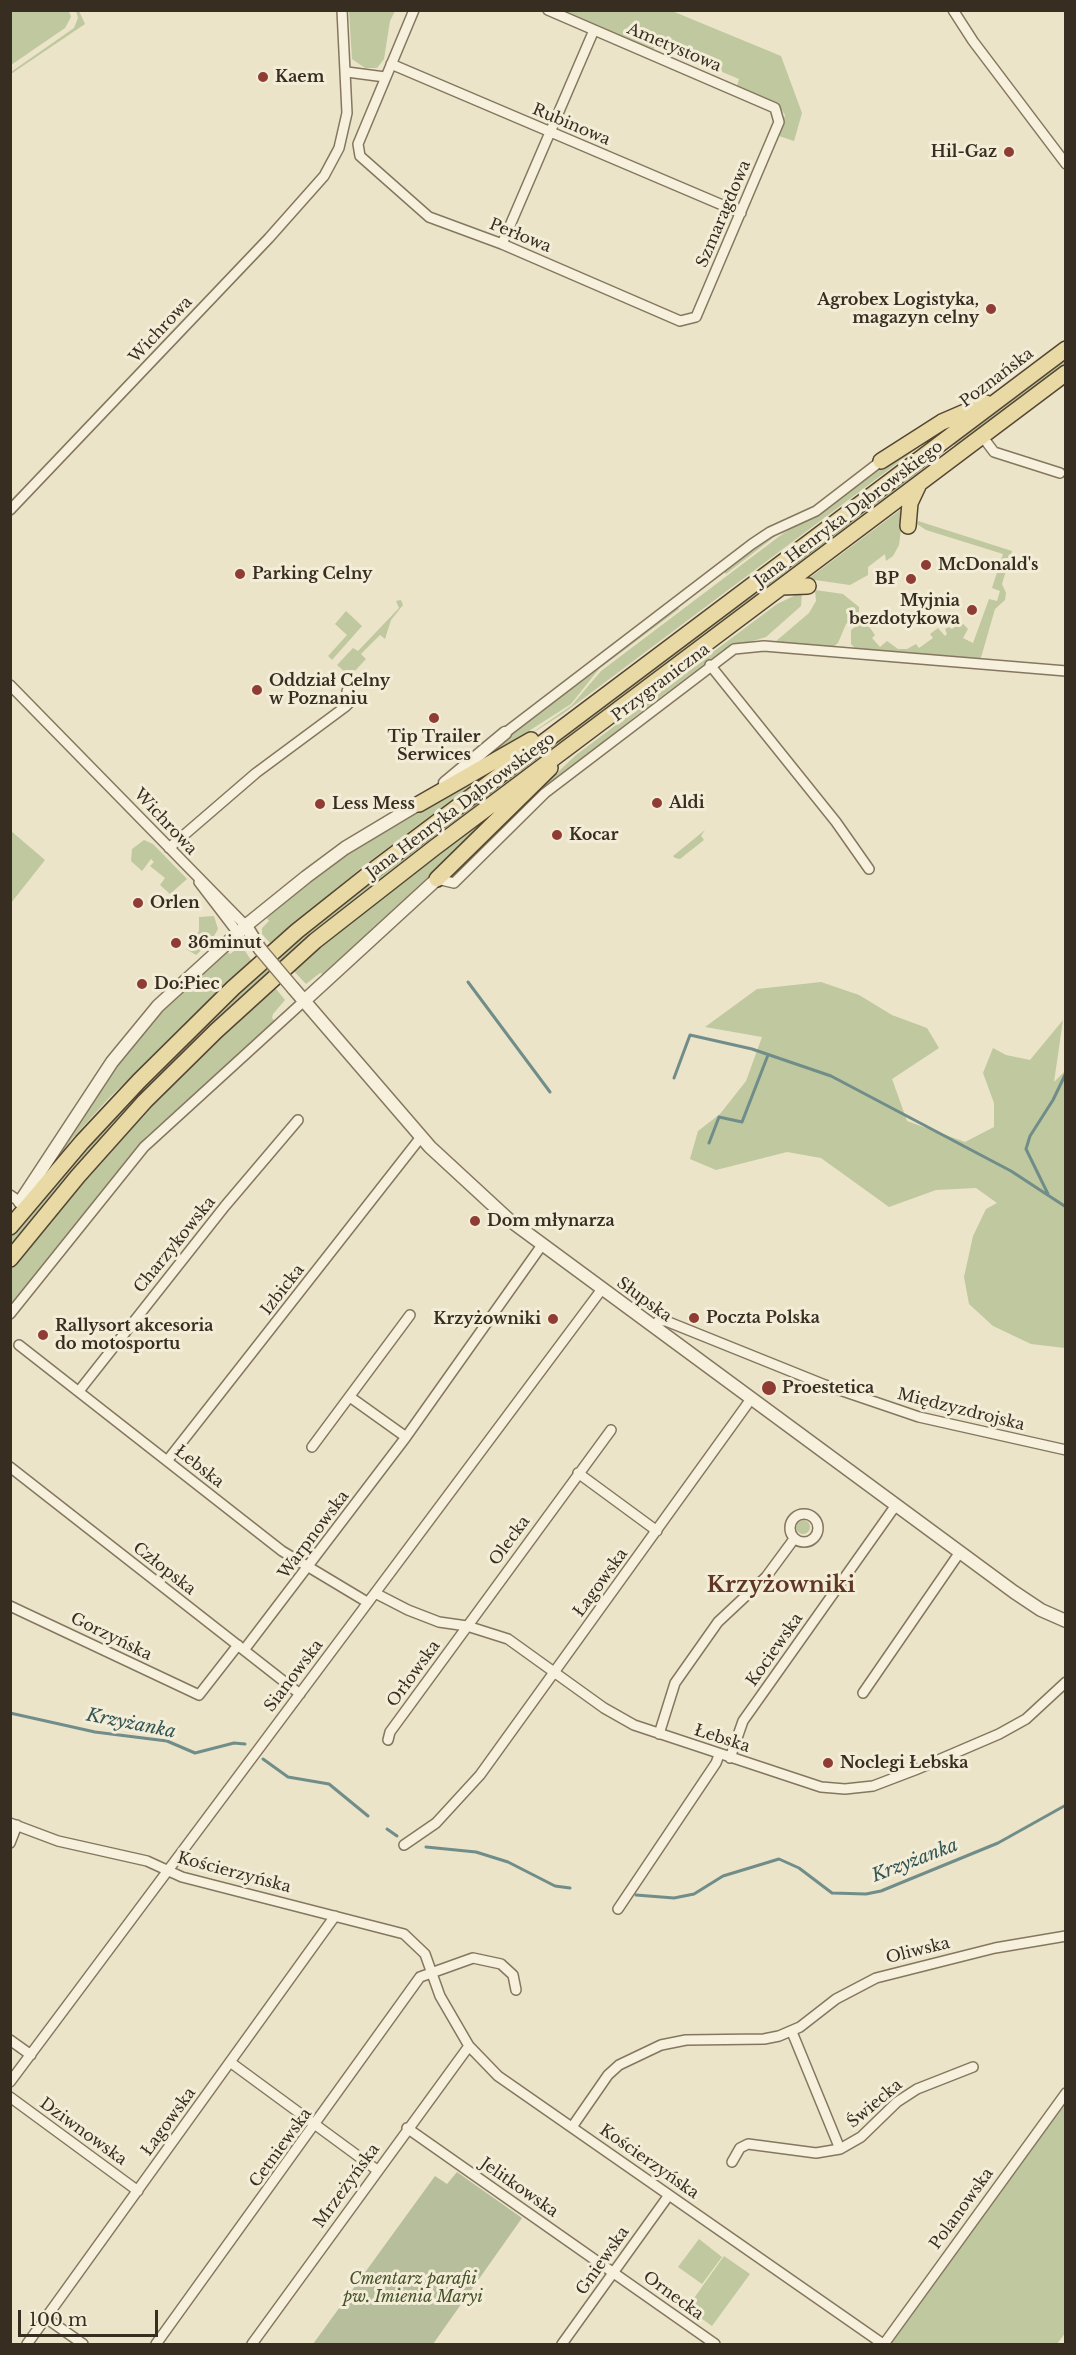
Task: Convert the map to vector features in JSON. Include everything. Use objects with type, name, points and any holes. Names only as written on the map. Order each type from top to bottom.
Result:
[{"type":"main road","name":"Poznańska","points":[[951,436],[1065,349]]},
{"type":"main road","points":[[982,436],[1065,373]]},
{"type":"main road","points":[[881,461],[947,419],[1000,398]]},
{"type":"main road","name":"Jana Henryka Dąbrowskiego","points":[[10,1227],[116,1104],[246,976],[348,890],[951,436]]},
{"type":"main road","name":"Jana Henryka Dąbrowskiego","points":[[10,1259],[78,1176],[128,1120],[259,991],[347,915],[982,436]]},
{"type":"main road","points":[[908,526],[911,499],[923,480]]},
{"type":"main road","points":[[781,588],[808,586]]},
{"type":"main road","points":[[418,804],[579,715]]},
{"type":"main road","points":[[437,879],[535,786],[570,746]]},
{"type":"main road","points":[[10,1215],[15,1199]]},
{"type":"street","name":"Wichrowa","points":[[10,510],[282,224],[330,167],[344,132],[348,98],[342,10]]},
{"type":"street","points":[[347,72],[385,77],[414,10]]},
{"type":"street","name":"Ametystowa","points":[[548,10],[775,108],[779,122]]},
{"type":"street","points":[[954,10],[967,32],[1065,164]]},
{"type":"street","points":[[502,244],[548,132],[594,30]]},
{"type":"street","name":"Rubinowa","points":[[391,64],[741,213]]},
{"type":"street","name":"Perłowa","points":[[385,77],[358,144],[360,156],[429,217],[502,244],[680,321],[696,317]]},
{"type":"street","name":"Szmaragdowa","points":[[696,317],[779,122]]},
{"type":"street","points":[[982,436],[994,452],[1060,473]]},
{"type":"street","points":[[15,1199],[123,1047],[164,1001],[242,930],[336,854],[418,804],[505,733],[752,544],[770,532],[816,511],[881,461]]},
{"type":"street","name":"Przygraniczna","points":[[437,879],[454,883],[545,793],[710,665],[734,649],[764,646],[1065,671]]},
{"type":"street","points":[[710,665],[836,822],[869,869]]},
{"type":"street","name":"Wichrowa","points":[[10,686],[169,848],[242,930]]},
{"type":"street","points":[[169,848],[256,772],[345,707],[352,700],[346,691]]},
{"type":"street","points":[[10,1314],[150,1141],[437,879]]},
{"type":"street","name":"Słupska","points":[[242,930],[421,1137],[484,1199],[542,1245],[960,1552],[1041,1610],[1065,1621]]},
{"type":"street","name":"Charzykowska","points":[[79,1391],[225,1206],[298,1120]]},
{"type":"street","name":"Izbicka","points":[[167,1461],[421,1137]]},
{"type":"street","name":"Warpnowska","points":[[199,1695],[309,1567],[406,1437],[542,1245]]},
{"type":"street","name":"Sianowska","points":[[10,2082],[602,1289]]},
{"type":"street","points":[[312,1447],[410,1316]]},
{"type":"street","name":"Międzyzdrojska","points":[[652,1326],[659,1321],[666,1321],[825,1385],[919,1417],[1065,1450]]},
{"type":"street","name":"Łebska","points":[[19,1345],[282,1551],[367,1602]]},
{"type":"street","points":[[350,1397],[406,1437]]},
{"type":"street","name":"Łagowska","points":[[404,1845],[436,1823],[473,1784],[751,1399]]},
{"type":"street","name":"Olecka","points":[[467,1626],[611,1430]]},
{"type":"street","name":"Człopska","points":[[10,1467],[300,1694]]},
{"type":"street","points":[[578,1473],[657,1531]]},
{"type":"street","name":"Kociewska","points":[[730,1758],[743,1721],[896,1505]]},
{"type":"street","points":[[659,1734],[675,1683],[718,1622],[766,1577],[794,1539]]},
{"type":"street","points":[[863,1693],[960,1552]]},
{"type":"street","name":"Łebska","points":[[375,1593],[439,1622],[467,1626],[507,1639],[604,1708],[634,1725],[821,1787],[845,1789],[873,1786],[999,1734],[1026,1719],[1065,1682]]},
{"type":"street","name":"Gorzyńska","points":[[10,1606],[199,1695]]},
{"type":"street","name":"Orłowska","points":[[388,1740],[390,1732],[467,1626]]},
{"type":"street","points":[[618,1909],[716,1763],[719,1755]]},
{"type":"street","points":[[10,1843],[14,1824]]},
{"type":"street","name":"Kościerzyńska","points":[[14,1824],[58,1841],[147,1861],[182,1877],[404,1934],[424,1954],[440,1995],[469,2046],[498,2076],[883,2344]]},
{"type":"street","name":"Łagowska","points":[[27,2344],[335,1916]]},
{"type":"street","name":"Oliwska","points":[[572,2127],[608,2075],[619,2065],[661,2045],[686,2040],[764,2039],[792,2032],[836,1999],[876,1978],[984,1951],[1065,1936]]},
{"type":"street","points":[[432,1974],[473,1958],[501,1964],[513,1975],[516,1990]]},
{"type":"street","name":"Cetniewska","points":[[156,2344],[316,2125],[420,1977],[432,1974]]},
{"type":"street","points":[[792,2032],[840,2149]]},
{"type":"street","points":[[10,2040],[31,2055]]},
{"type":"street","name":"Mrzeżyńska","points":[[252,2344],[407,2128],[469,2046]]},
{"type":"street","points":[[230,2062],[377,2170]]},
{"type":"street","name":"Świecka","points":[[732,2162],[740,2148],[748,2144],[816,2152],[840,2149],[861,2137],[897,2102],[917,2089],[973,2067]]},
{"type":"street","name":"Polanowska","points":[[883,2344],[1065,2093]]},
{"type":"street","name":"Dziwnowska","points":[[10,2097],[138,2191]]},
{"type":"street","name":"Jelitkowska","points":[[407,2128],[614,2272]]},
{"type":"street","name":"Gniewska","points":[[562,2344],[669,2195]]},
{"type":"street","name":"Ornecka","points":[[614,2272],[715,2344]]},
{"type":"street","points":[[46,2318],[83,2344]]},
{"type":"green space","points":[[11,10],[69,11],[71,17],[65,28],[11,65]]},
{"type":"green space","points":[[76,11],[79,11],[85,24],[11,74],[74,28],[78,18]]},
{"type":"green space","points":[[349,11],[395,11],[390,21],[384,59],[377,68],[365,68],[352,59]]},
{"type":"green space","points":[[563,11],[672,11],[781,56],[802,113],[794,141],[779,136],[785,115],[778,104],[737,86],[739,79],[656,44],[653,50]]},
{"type":"green space","points":[[1065,356],[1065,367],[956,446],[953,444]]},
{"type":"green space","points":[[939,432],[564,713],[523,739],[572,705],[601,671],[777,538],[883,462]]},
{"type":"green space","points":[[925,463],[929,470],[294,952],[11,1250],[11,1236],[77,1155],[186,1040],[316,922]]},
{"type":"green space","points":[[904,507],[899,545],[893,556],[886,561],[885,554],[868,567],[868,575],[850,585],[808,579]]},
{"type":"green space","points":[[918,521],[1012,551],[1002,584],[1006,593],[1005,600],[995,609],[980,661],[857,650],[851,644],[851,630],[867,618],[872,622],[868,625],[875,635],[872,638],[880,647],[887,641],[898,649],[907,649],[916,644],[919,648],[933,638],[930,634],[938,628],[945,636],[947,634],[945,629],[949,627],[952,629],[957,625],[952,617],[955,615],[968,629],[963,638],[973,643],[989,599],[997,601],[1000,591],[992,588],[1003,554],[926,530],[917,524]]},
{"type":"green space","points":[[786,528],[726,574],[723,570],[766,538]]},
{"type":"green space","points":[[815,590],[843,594],[859,607],[859,612],[846,624],[838,643],[833,647],[775,642],[809,613],[816,601]]},
{"type":"green space","points":[[802,592],[801,606],[766,637],[723,650],[638,714],[542,791],[457,872],[459,865],[576,755],[777,604]]},
{"type":"green space","points":[[401,600],[403,605],[391,620],[385,639],[380,635],[361,654],[366,659],[351,675],[346,673],[337,665],[353,648],[358,651],[399,608],[396,601]]},
{"type":"green space","points":[[676,605],[679,609],[599,669],[571,704],[493,754],[488,753],[524,719]]},
{"type":"green space","points":[[346,611],[362,626],[332,660],[328,656],[347,635],[335,624]]},
{"type":"green space","points":[[475,779],[474,783],[366,864],[270,943],[262,934],[262,928],[269,921],[266,917],[300,888],[372,835]]},
{"type":"green space","points":[[532,781],[326,975],[320,973],[306,984],[292,969]]},
{"type":"green space","points":[[705,830],[701,836],[704,840],[680,859],[673,856]]},
{"type":"green space","points":[[11,831],[45,860],[11,903]]},
{"type":"green space","points":[[144,840],[153,844],[187,879],[170,894],[160,885],[165,878],[150,866],[154,862],[151,859],[142,871],[131,861],[132,849]]},
{"type":"green space","points":[[214,916],[218,929],[211,941],[196,955],[186,949],[199,931],[199,917]]},
{"type":"green space","points":[[238,948],[245,951],[251,960],[109,1098],[72,1139],[39,1184],[111,1069],[143,1028],[226,950],[230,954]]},
{"type":"green space","points":[[821,982],[859,995],[892,1015],[927,1028],[939,1048],[892,1079],[907,1121],[965,1142],[994,1127],[994,1103],[983,1073],[993,1048],[1006,1055],[1030,1060],[1063,1020],[1054,1082],[1065,1071],[1065,1348],[1031,1344],[993,1326],[969,1304],[964,1277],[973,1236],[986,1209],[997,1203],[976,1188],[936,1190],[889,1207],[821,1158],[787,1152],[716,1170],[690,1159],[698,1131],[720,1114],[746,1081],[762,1037],[705,1027],[757,989]]},
{"type":"green space","points":[[273,985],[285,1000],[273,1014],[272,1018],[275,1021],[147,1136],[11,1305],[11,1268],[71,1192],[131,1125]]},
{"type":"green space","points":[[803,1520],[808,1522],[810,1527],[808,1532],[803,1534],[798,1532],[796,1527],[798,1522]]},
{"type":"green space","points":[[1065,2101],[1066,2332],[1057,2344],[891,2344]]},
{"type":"green space","name":"Cmentarz parafii pw. Imienia Maryi","points":[[457,2172],[522,2218],[433,2344],[313,2344],[435,2176],[447,2184]]},
{"type":"green space","points":[[699,2239],[722,2257],[702,2284],[678,2267]]},
{"type":"green space","points":[[724,2256],[750,2274],[712,2326],[687,2308]]},
{"type":"waterway","points":[[468,982],[550,1092]]},
{"type":"waterway","points":[[674,1078],[690,1035],[752,1049],[831,1076],[1011,1171],[1066,1207]]},
{"type":"waterway","points":[[709,1143],[719,1117],[742,1122],[768,1055]]},
{"type":"waterway","points":[[1048,1194],[1026,1149],[1030,1136],[1053,1100],[1066,1073]]},
{"type":"waterway","name":"Krzyżanka","points":[[10,1713],[95,1732],[167,1741],[195,1753],[234,1743],[245,1744]]},
{"type":"waterway","name":"Krzyżanka","points":[[263,1759],[288,1777],[329,1784],[368,1816]]},
{"type":"waterway","name":"Krzyżanka","points":[[636,1895],[674,1898],[694,1894],[723,1876],[779,1859],[799,1868],[832,1893],[866,1894],[881,1891],[998,1843],[1066,1805]]},
{"type":"waterway","name":"Krzyżanka","points":[[387,1829],[397,1836]]},
{"type":"waterway","name":"Krzyżanka","points":[[426,1847],[476,1852],[508,1862],[555,1886],[570,1888]]},
{"type":"place","name":"Kaem","points":[[263,77]]},
{"type":"place","name":"Hil-Gaz","points":[[1009,152]]},
{"type":"place","name":"Agrobex Logistyka, magazyn celny","points":[[991,309]]},
{"type":"place","name":"McDonald's","points":[[926,565]]},
{"type":"place","name":"Parking Celny","points":[[240,574]]},
{"type":"place","name":"BP","points":[[911,579]]},
{"type":"place","name":"Myjnia bezdotykowa","points":[[972,610]]},
{"type":"place","name":"Oddział Celny w Poznaniu","points":[[257,690]]},
{"type":"place","name":"Tip Trailer Serwices","points":[[434,718]]},
{"type":"place","name":"Aldi","points":[[657,803]]},
{"type":"place","name":"Less Mess","points":[[320,804]]},
{"type":"place","name":"Kocar","points":[[557,835]]},
{"type":"place","name":"Orlen","points":[[138,903]]},
{"type":"place","name":"36minut","points":[[176,943]]},
{"type":"place","name":"Do:Piec","points":[[142,984]]},
{"type":"place","name":"Dom młynarza","points":[[475,1221]]},
{"type":"place","name":"Poczta Polska","points":[[694,1318]]},
{"type":"place","name":"Krzyżowniki","points":[[553,1319]]},
{"type":"place","name":"Rallysort akcesoria do motosportu","points":[[43,1335]]},
{"type":"place","name":"Proestetica","points":[[769,1388]]},
{"type":"place","name":"Noclegi Łebska","points":[[828,1763]]},
{"type":"district","name":"Krzyżowniki","points":[[781,1586]]}]
